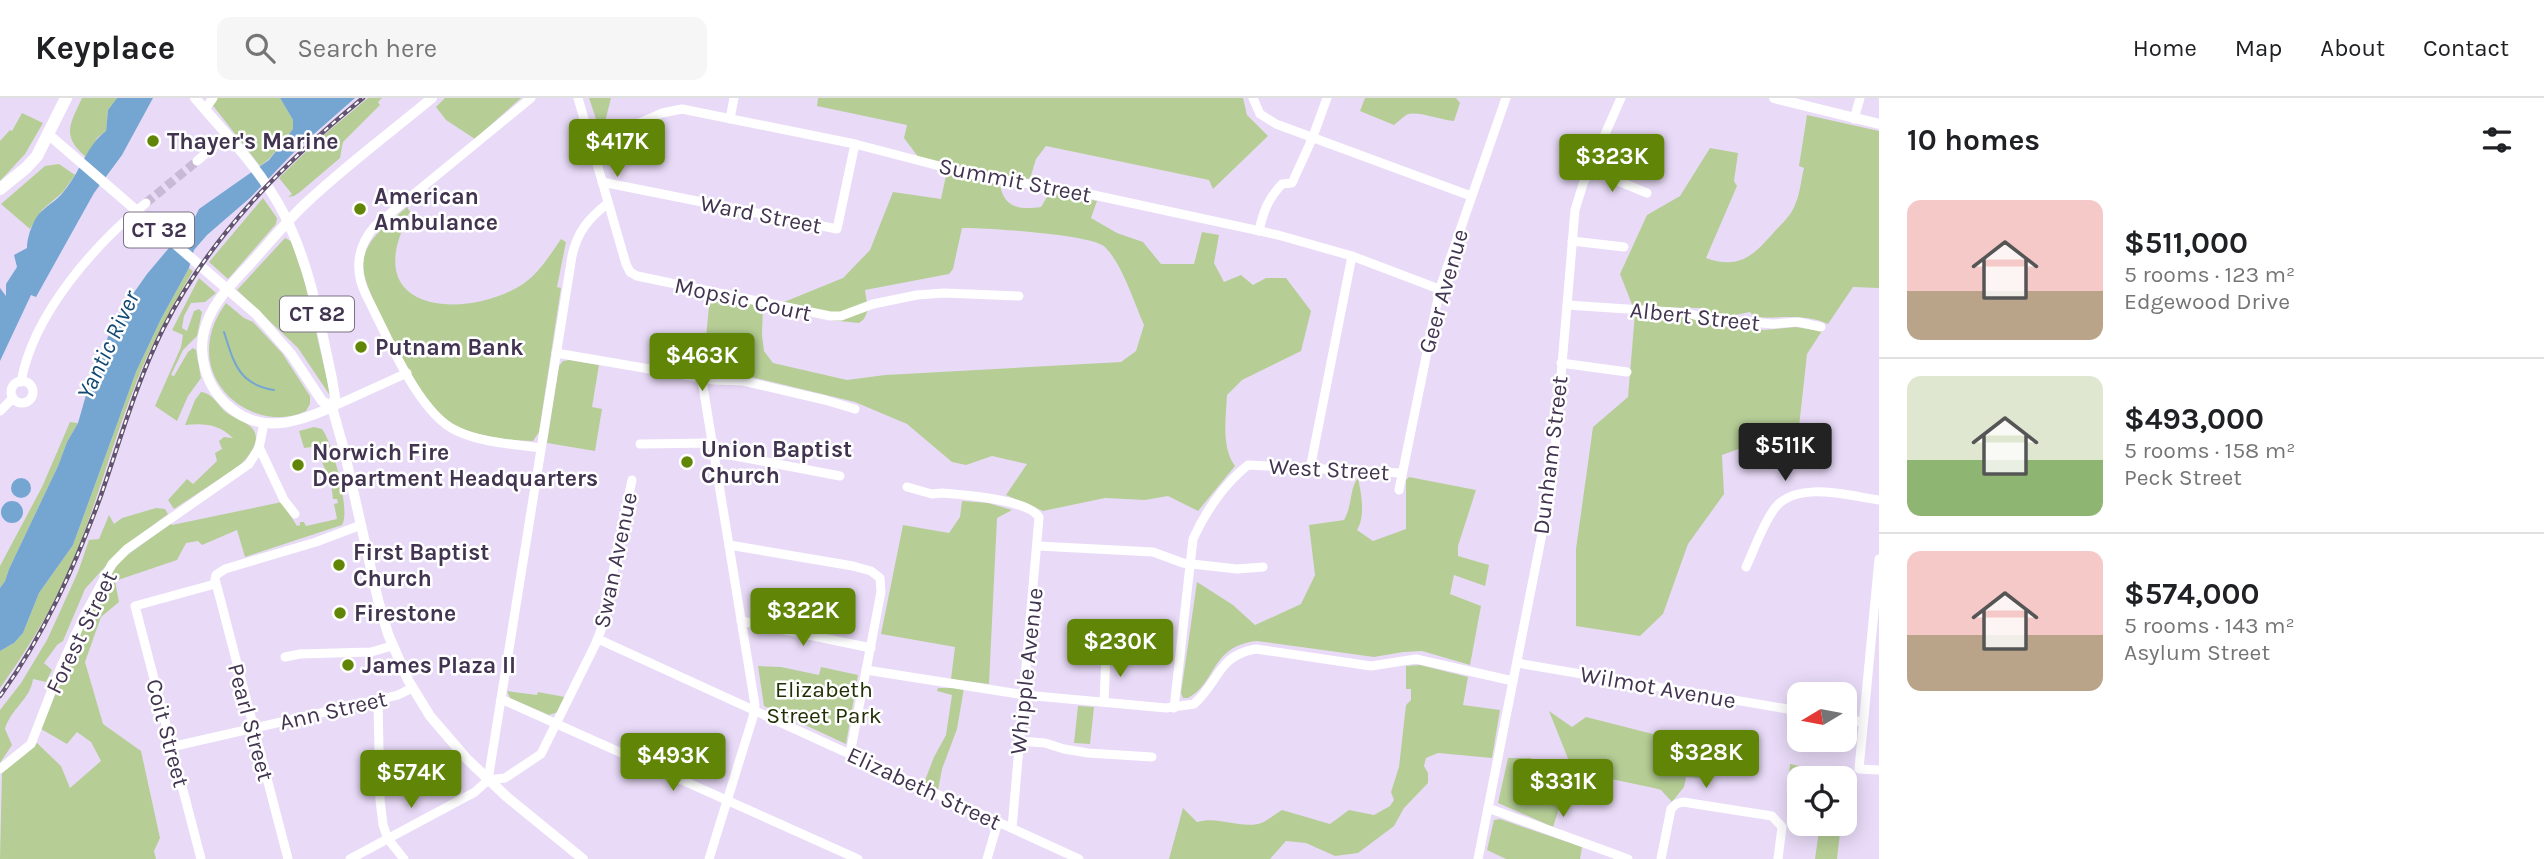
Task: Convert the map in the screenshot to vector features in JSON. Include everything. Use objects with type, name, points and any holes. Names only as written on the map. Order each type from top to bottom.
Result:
[{"type":"highway","points":[[0,189],[36,157],[66,98]]},
{"type":"main road","points":[[332,407],[292,423],[264,423],[238,413],[218,394],[205,369],[202,339],[206,324],[218,302],[309,201],[432,98]]},
{"type":"main road","points":[[1774,98],[1879,124]]},
{"type":"main road","points":[[200,101],[271,193],[288,222]]},
{"type":"main road","name":"CT 32","points":[[48,134],[245,304],[283,344],[321,400],[332,407]]},
{"type":"main road","name":"CT 82","points":[[288,222],[301,253],[312,294],[333,388],[332,407],[381,611],[392,646],[412,688],[441,730],[488,780],[583,859]]},
{"type":"street","points":[[200,101],[213,98]]},
{"type":"street","points":[[531,98],[375,226],[363,243],[358,262],[361,285],[427,408],[451,429],[476,438],[541,448]]},
{"type":"street","points":[[488,780],[575,243],[593,215],[608,203],[578,98]]},
{"type":"street","points":[[730,119],[734,98]]},
{"type":"street","points":[[1253,98],[1260,114],[1276,124],[1471,196]]},
{"type":"street","points":[[1258,232],[1264,208],[1282,184],[1292,183],[1327,98]]},
{"type":"street","name":"Geer Avenue","points":[[1399,490],[1439,289],[1506,98]]},
{"type":"street","name":"Dunham Street","points":[[1478,859],[1552,483],[1578,197],[1621,98]]},
{"type":"street","points":[[1854,119],[1860,98]]},
{"type":"street","name":"Summit Street","points":[[591,144],[663,113],[682,109],[855,144],[970,174],[1089,194],[1258,232],[1352,256],[1439,289]]},
{"type":"street","points":[[197,161],[227,135]]},
{"type":"street","name":"Ward Street","points":[[602,182],[837,229],[855,144]]},
{"type":"street","points":[[1589,169],[1647,193]]},
{"type":"street","points":[[21,382],[30,385],[33,391],[31,398],[20,403],[13,397],[12,389],[21,382],[41,325],[52,305],[110,234],[146,203]]},
{"type":"street","name":"Mopsic Court","points":[[608,203],[626,264],[633,274],[639,277],[827,316],[841,316],[870,305],[917,295],[944,293],[1019,296]]},
{"type":"street","points":[[1573,241],[1624,247]]},
{"type":"street","points":[[1310,469],[1352,256]]},
{"type":"street","name":"Albert Street","points":[[1567,305],[1687,313],[1720,322],[1803,323],[1821,327]]},
{"type":"street","points":[[684,349],[696,362],[701,378],[754,711],[709,859]]},
{"type":"street","points":[[556,353],[701,378],[743,381],[855,409]]},
{"type":"street","points":[[1561,363],[1627,372]]},
{"type":"street","points":[[332,407],[407,373]]},
{"type":"street","points":[[0,411],[13,397]]},
{"type":"street","points":[[264,423],[260,447],[284,500],[295,514]]},
{"type":"street","points":[[640,444],[713,448],[839,476]]},
{"type":"street","name":"Forest Street","points":[[0,769],[31,744],[62,664],[112,564],[127,549],[244,469],[260,447]]},
{"type":"street","name":"West Street","points":[[1174,708],[1193,539],[1203,518],[1240,471],[1248,465],[1401,473]]},
{"type":"street","name":"Swan Avenue","points":[[598,639],[632,480]]},
{"type":"street","name":"Whipple Avenue","points":[[907,487],[934,495],[942,493],[998,499],[1038,514],[1038,545],[1012,828]]},
{"type":"street","points":[[1746,567],[1770,516],[1784,500],[1816,492],[1879,500]]},
{"type":"street","points":[[215,584],[216,575],[225,569],[361,526]]},
{"type":"street","points":[[729,545],[853,566],[873,572],[881,581],[850,754]]},
{"type":"street","points":[[1038,545],[1153,552],[1190,564],[1243,570],[1263,568]]},
{"type":"street","points":[[1879,559],[1875,636],[1859,769],[1879,770]]},
{"type":"street","name":"Coit Street","points":[[201,859],[135,606],[215,584]]},
{"type":"street","name":"Pearl Street","points":[[215,584],[288,859]]},
{"type":"street","points":[[741,621],[871,648]]},
{"type":"street","points":[[350,859],[475,792],[488,780],[505,778],[536,759],[543,752],[598,639]]},
{"type":"street","name":"Elizabeth Street","points":[[598,639],[1079,859]]},
{"type":"street","points":[[285,657],[300,654],[371,652],[392,646]]},
{"type":"street","points":[[866,670],[1024,695],[1174,708],[1194,704],[1227,661],[1242,652],[1256,649],[1371,666],[1416,659],[1513,681]]},
{"type":"street","points":[[1104,702],[1106,654]]},
{"type":"street","name":"Wilmot Avenue","points":[[1517,663],[1787,709]]},
{"type":"street","name":"Ann Street","points":[[171,747],[378,700],[412,688]]},
{"type":"street","points":[[501,699],[858,859]]},
{"type":"street","points":[[378,700],[383,825],[388,839],[404,859]]},
{"type":"street","points":[[1857,721],[1863,722]]},
{"type":"street","points":[[1019,741],[1048,743],[1088,753],[1152,757]]},
{"type":"street","points":[[1661,859],[1671,809],[1681,802],[1769,815],[1779,822],[1782,831],[1778,859]]},
{"type":"street","points":[[1488,808],[1628,859]]},
{"type":"street","points":[[988,859],[998,822]]},
{"type":"green space","points":[[82,98],[117,98],[108,110],[106,131],[98,137],[86,157],[73,143],[70,129]]},
{"type":"green space","points":[[207,98],[280,98],[293,120],[294,128],[260,166]]},
{"type":"green space","points":[[368,98],[382,98],[378,102],[380,105],[343,142],[340,158],[300,192],[288,197],[292,194],[279,178],[319,139]]},
{"type":"green space","points":[[445,98],[521,98],[475,139],[446,120],[436,107]]},
{"type":"green space","points":[[589,98],[611,98],[603,130],[599,128]]},
{"type":"green space","points":[[818,98],[1243,98],[1247,115],[1268,136],[1213,189],[1209,180],[1046,146],[1036,159],[1030,179],[980,174],[919,158],[904,138],[907,125],[817,106]]},
{"type":"green space","points":[[1365,98],[1456,98],[1460,103],[1454,121],[1413,113],[1394,125],[1360,111]]},
{"type":"green space","points":[[22,113],[43,123],[25,154],[0,181],[0,141],[12,131]]},
{"type":"green space","points":[[1807,115],[1879,131],[1879,288],[1853,287],[1828,324],[1801,317],[1754,317],[1750,312],[1720,318],[1699,308],[1633,307],[1620,274],[1647,215],[1680,196],[1710,148],[1738,153],[1734,181],[1737,186],[1706,258],[1728,262],[1745,258],[1760,247],[1786,219],[1795,205],[1804,168],[1799,166]]},
{"type":"green space","points":[[59,164],[75,175],[63,192],[42,210],[30,229],[1,204],[45,166]]},
{"type":"green space","points":[[947,171],[1000,185],[1005,199],[1014,206],[1041,207],[1050,192],[1097,201],[1091,218],[1117,233],[1143,242],[1161,264],[1194,264],[1202,232],[1219,235],[1214,263],[1224,282],[1241,275],[1253,285],[1266,278],[1286,278],[1311,311],[1301,351],[1242,380],[1227,395],[1226,441],[1235,466],[1198,511],[1168,496],[1145,500],[1105,498],[1043,511],[1006,495],[1027,464],[992,456],[966,465],[952,462],[907,424],[855,402],[739,374],[723,355],[702,356],[705,377],[693,352],[706,338],[710,295],[784,302],[843,278],[870,250],[893,192],[941,199]],"holes":[[[962,228],[1060,235],[1096,242],[1105,247],[1122,273],[1144,325],[1136,351],[1121,362],[885,375],[847,380],[773,363],[764,351],[763,307],[859,323],[868,310],[865,290],[949,274],[953,269]]]},
{"type":"green space","points":[[263,198],[277,218],[276,224],[228,279],[209,262]]},
{"type":"green space","points":[[407,207],[410,212],[401,225],[404,226],[395,255],[398,278],[410,293],[429,302],[476,302],[501,295],[534,275],[561,239],[566,242],[557,287],[561,288],[539,432],[533,441],[490,436],[450,422],[427,399],[398,350],[370,291],[363,265],[364,256],[373,239]]},
{"type":"green space","points":[[285,238],[291,241],[304,279],[331,397],[298,348],[237,290]]},
{"type":"green space","points":[[189,268],[193,271],[161,327],[141,371],[66,577],[36,634],[0,688],[0,651],[14,643],[23,633],[39,593],[73,545],[136,372]]},
{"type":"green space","points":[[199,278],[216,293],[205,302],[191,303],[184,316],[182,328],[187,331],[194,311],[199,309],[202,312],[197,336],[183,350],[171,375],[174,376],[193,348],[196,350],[201,378],[188,396],[177,421],[155,406],[181,347],[183,335],[172,330]]},
{"type":"green space","points":[[226,303],[253,322],[282,353],[310,396],[306,411],[272,417],[241,406],[227,395],[211,366],[209,348],[214,324]]},
{"type":"green space","points":[[1635,313],[1693,317],[1708,323],[1764,330],[1795,327],[1822,331],[1807,354],[1799,427],[1722,455],[1724,494],[1688,544],[1663,614],[1640,636],[1576,626],[1576,549],[1593,427],[1628,397]]},
{"type":"green space","points":[[563,361],[599,365],[592,407],[602,409],[595,451],[547,443],[559,366]]},
{"type":"green space","points":[[201,392],[212,397],[227,413],[251,427],[255,432],[255,443],[239,466],[174,509],[168,500],[187,479],[193,484],[217,461],[215,453],[222,449],[219,441],[224,437],[233,438],[211,426],[185,425]]},
{"type":"green space","points":[[70,422],[78,423],[0,588],[0,566],[42,487]]},
{"type":"green space","points":[[314,427],[322,429],[336,462],[343,493],[342,525],[245,557],[237,530],[202,545],[198,541],[186,543],[177,560],[115,581],[119,602],[101,617],[85,662],[103,724],[141,751],[160,838],[154,851],[156,859],[0,859],[2,771],[37,743],[61,766],[70,788],[101,761],[91,742],[77,732],[67,744],[41,729],[70,650],[105,582],[122,559],[171,523],[172,525],[282,502],[297,526],[300,522],[304,522],[306,526],[337,519],[334,504],[338,503],[337,499],[333,499],[331,483],[316,448],[324,449],[325,444],[304,448],[299,431]]},
{"type":"green space","points":[[1409,477],[1476,490],[1458,546],[1458,556],[1489,565],[1485,586],[1454,575],[1450,594],[1481,606],[1470,665],[1422,651],[1374,657],[1257,641],[1230,650],[1197,691],[1188,698],[1183,698],[1181,693],[1197,582],[1233,605],[1255,625],[1301,604],[1315,575],[1309,525],[1344,520],[1358,478],[1362,511],[1357,530],[1373,541],[1406,529],[1406,480]]},
{"type":"green space","points":[[962,501],[988,503],[1012,510],[997,518],[989,684],[951,679],[955,647],[881,634],[903,525],[949,533],[960,517]]},
{"type":"green space","points":[[156,508],[165,509],[168,514],[122,548],[85,589],[63,641],[44,663],[52,670],[46,682],[33,679],[28,692],[8,722],[5,729],[12,745],[0,763],[0,710],[21,683],[47,640],[78,572],[89,540],[99,539],[109,515],[114,524],[122,518]]},
{"type":"green space","points":[[1420,665],[1468,677],[1463,705],[1500,710],[1492,758],[1438,753],[1426,758],[1424,766],[1428,773],[1428,783],[1404,808],[1394,826],[1358,853],[1335,856],[1306,843],[1286,841],[1270,859],[1169,859],[1183,808],[1197,822],[1212,820],[1250,825],[1261,823],[1282,810],[1330,824],[1349,810],[1374,815],[1390,806],[1394,800],[1391,792],[1399,767],[1406,705],[1411,700],[1411,689],[1406,689],[1406,666]]},
{"type":"green space","name":"Elizabeth Street Park","points":[[758,666],[781,667],[819,675],[821,667],[858,675],[846,744],[764,706]]},
{"type":"green space","points":[[938,688],[964,688],[957,729],[942,769],[938,790],[924,783],[946,735],[952,695],[937,691]]},
{"type":"green space","points":[[507,691],[537,695],[538,692],[565,697],[558,712],[549,715],[510,698]]},
{"type":"green space","points":[[1078,706],[1094,707],[1090,744],[1074,743]]},
{"type":"green space","points":[[1549,711],[1572,727],[1586,717],[1700,746],[1699,778],[1686,777],[1684,787],[1672,802],[1661,790],[1573,771]]},
{"type":"green space","points":[[1508,758],[1531,758],[1544,778],[1569,778],[1553,827],[1498,803]]},
{"type":"green space","points":[[1500,819],[1582,847],[1580,859],[1506,859],[1487,850],[1494,820]]},
{"type":"green space","points":[[1818,836],[1840,836],[1837,859],[1815,859]]},
{"type":"water","points":[[117,98],[153,98],[122,155],[94,193],[36,297],[31,295],[0,361],[0,288],[6,296],[6,284],[17,267],[14,255],[27,248],[30,231],[37,217],[65,190],[89,151],[106,131],[108,110]]},
{"type":"water","name":"Yantic River","points":[[280,98],[355,98],[298,148],[194,250],[189,268],[136,372],[73,545],[39,593],[23,633],[14,643],[0,651],[0,588],[78,423],[92,374],[116,318],[199,209],[269,160],[293,129],[293,120]]},
{"type":"water","points":[[17,478],[25,478],[31,488],[25,498],[17,498],[11,492],[11,484]]},
{"type":"water","points":[[12,501],[22,508],[23,512],[16,522],[12,523],[2,516],[1,512],[8,502]]},
{"type":"waterway","points":[[224,332],[235,362],[245,377],[252,383],[274,390]]},
{"type":"tunnel","points":[[146,203],[197,161]]},
{"type":"railway","points":[[0,696],[31,649],[69,575],[100,498],[145,370],[182,295],[226,232],[251,203],[305,148],[363,98]]},
{"type":"place","name":"Thayer's Marine","points":[[153,141]]},
{"type":"place","name":"American Ambulance","points":[[360,209]]},
{"type":"place","name":"Putnam Bank","points":[[361,347]]},
{"type":"place","name":"Union Baptist Church","points":[[687,462]]},
{"type":"place","name":"Norwich Fire Department Headquarters","points":[[298,465]]},
{"type":"place","name":"First Baptist Church","points":[[339,565]]},
{"type":"place","name":"Firestone","points":[[340,613]]},
{"type":"place","name":"James Plaza II","points":[[348,665]]}]
